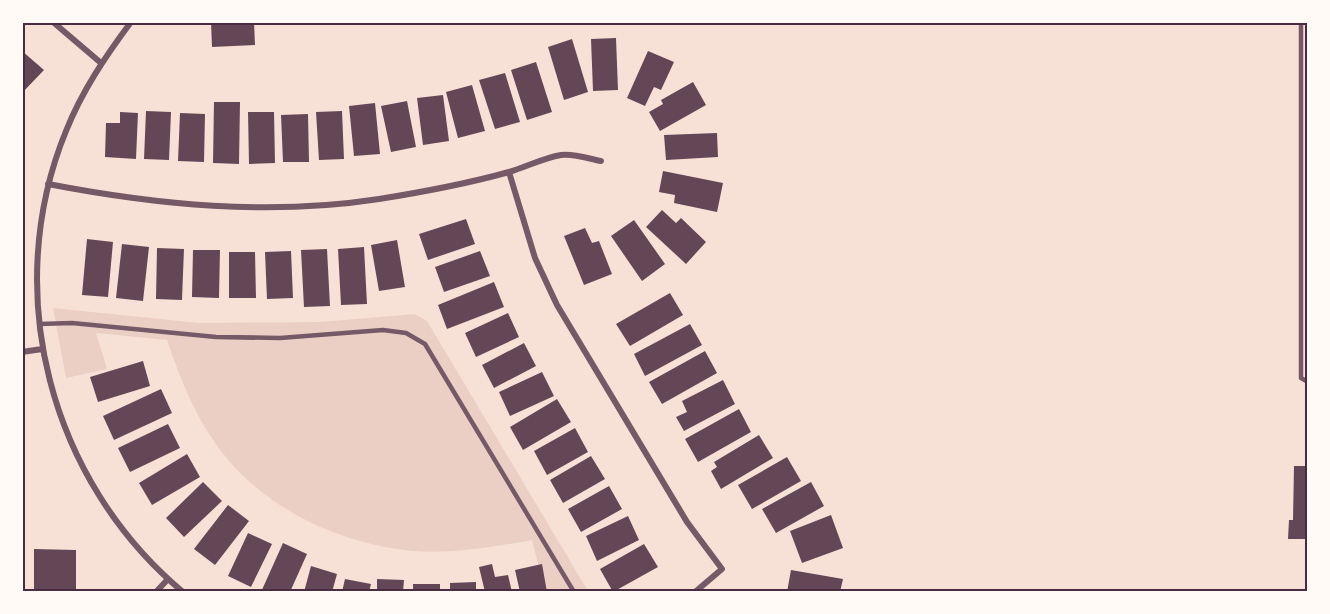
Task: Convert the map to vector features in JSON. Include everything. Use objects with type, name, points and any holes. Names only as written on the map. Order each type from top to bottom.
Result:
[{"type":"street","points":[[53,22],[101,63]]},
{"type":"street","points":[[131,22],[101,63],[65,132],[48,184],[36,275],[39,324],[51,390],[82,468],[124,533],[168,579],[183,591]]},
{"type":"street","points":[[48,184],[112,197],[180,204],[256,208],[376,200],[509,172],[563,155],[602,161]]},
{"type":"street","points":[[509,172],[535,258],[556,305],[687,522],[722,569],[695,591]]},
{"type":"street","points":[[22,352],[42,349]]},
{"type":"street","points":[[156,591],[168,579]]},
{"type":"lane","points":[[1301,22],[1301,378],[1308,382]]},
{"type":"lane","points":[[1301,304],[1308,308]]},
{"type":"lane","points":[[39,324],[72,323],[216,337],[280,338],[383,330],[406,333],[426,344],[574,591]]},
{"type":"shaded area","points":[[53,308],[199,323],[320,322],[415,314],[427,321],[588,591],[545,591],[532,540],[458,551],[414,551],[384,547],[354,539],[325,529],[297,515],[271,499],[226,457],[196,410],[167,340],[96,333],[107,369],[66,378]]},
{"type":"building","points":[[211,22],[254,22],[255,45],[212,47]]},
{"type":"building","points":[[616,38],[618,90],[593,91],[591,39]]},
{"type":"building","points":[[572,39],[588,92],[564,100],[548,47]]},
{"type":"building","points":[[22,51],[44,70],[22,93]]},
{"type":"building","points":[[648,51],[674,62],[661,90],[654,87],[645,106],[627,98]]},
{"type":"building","points":[[536,62],[552,112],[527,120],[511,70]]},
{"type":"building","points":[[505,73],[520,122],[495,129],[479,80]]},
{"type":"building","points":[[693,82],[706,105],[660,131],[649,112],[663,104],[661,100]]},
{"type":"building","points":[[472,85],[485,131],[458,138],[446,92]]},
{"type":"building","points":[[443,95],[449,141],[423,145],[417,98]]},
{"type":"building","points":[[407,101],[416,147],[391,152],[381,106]]},
{"type":"building","points":[[214,102],[240,102],[239,164],[213,163]]},
{"type":"building","points":[[375,103],[380,154],[354,156],[349,106]]},
{"type":"building","points":[[146,111],[171,112],[169,160],[144,159]]},
{"type":"building","points":[[342,111],[344,159],[319,160],[316,112]]},
{"type":"building","points":[[120,112],[138,113],[136,159],[105,157],[106,123],[120,123]]},
{"type":"building","points":[[248,112],[274,112],[275,163],[249,164]]},
{"type":"building","points":[[180,113],[205,114],[204,162],[178,161]]},
{"type":"building","points":[[308,114],[309,162],[283,162],[281,115]]},
{"type":"building","points":[[717,133],[718,157],[666,160],[664,135]]},
{"type":"building","points":[[663,171],[723,183],[717,212],[674,203],[675,195],[659,192]]},
{"type":"building","points":[[662,210],[676,223],[681,218],[706,242],[686,264],[646,227]]},
{"type":"building","points":[[466,219],[475,244],[428,260],[419,234]]},
{"type":"building","points":[[634,220],[665,264],[642,281],[611,236]]},
{"type":"building","points":[[585,228],[592,243],[599,241],[612,274],[584,285],[564,236]]},
{"type":"building","points":[[87,239],[113,242],[108,297],[82,295]]},
{"type":"building","points":[[397,240],[405,287],[379,291],[371,245]]},
{"type":"building","points":[[122,244],[149,247],[143,301],[116,298]]},
{"type":"building","points":[[364,247],[367,304],[341,305],[338,249]]},
{"type":"building","points":[[157,248],[184,249],[182,300],[156,299]]},
{"type":"building","points":[[327,249],[330,306],[304,307],[301,250]]},
{"type":"building","points":[[193,250],[220,250],[219,298],[192,297]]},
{"type":"building","points":[[291,251],[293,298],[267,299],[265,252]]},
{"type":"building","points":[[480,251],[490,276],[444,292],[435,267]]},
{"type":"building","points":[[229,252],[255,252],[256,298],[229,298]]},
{"type":"building","points":[[494,282],[504,307],[447,329],[438,305]]},
{"type":"building","points":[[670,293],[683,315],[630,346],[616,324]]},
{"type":"building","points":[[508,313],[519,337],[476,357],[465,333]]},
{"type":"building","points":[[690,324],[702,345],[645,376],[634,354]]},
{"type":"building","points":[[524,343],[536,366],[494,388],[482,365]]},
{"type":"building","points":[[705,351],[717,373],[662,404],[649,382]]},
{"type":"building","points":[[143,361],[150,386],[98,402],[90,377]]},
{"type":"building","points":[[542,372],[554,396],[510,416],[499,392]]},
{"type":"building","points":[[723,380],[735,404],[684,431],[676,417],[687,412],[682,401]]},
{"type":"building","points":[[161,389],[172,413],[114,440],[103,416]]},
{"type":"building","points":[[557,399],[571,422],[523,450],[510,427]]},
{"type":"building","points":[[739,409],[751,432],[698,462],[685,439]]},
{"type":"building","points":[[168,424],[180,448],[130,472],[118,448]]},
{"type":"building","points":[[575,428],[588,452],[547,475],[534,451]]},
{"type":"building","points":[[759,435],[773,458],[721,489],[711,471],[717,467],[714,462]]},
{"type":"building","points":[[187,454],[200,477],[152,505],[139,483]]},
{"type":"building","points":[[591,456],[605,479],[563,503],[550,480]]},
{"type":"building","points":[[787,457],[801,481],[752,509],[738,485]]},
{"type":"building","points":[[1294,466],[1308,466],[1308,539],[1288,539],[1289,520],[1293,520]]},
{"type":"building","points":[[203,482],[222,501],[184,537],[166,518]]},
{"type":"building","points":[[811,482],[824,506],[776,533],[762,509]]},
{"type":"building","points":[[609,486],[622,509],[581,532],[568,509]]},
{"type":"building","points":[[228,505],[249,521],[215,565],[194,549]]},
{"type":"building","points":[[831,515],[843,548],[802,563],[790,531]]},
{"type":"building","points":[[628,516],[639,540],[597,561],[586,536]]},
{"type":"building","points":[[248,533],[272,544],[251,587],[228,576]]},
{"type":"building","points":[[283,543],[307,554],[290,592],[261,592]]},
{"type":"building","points":[[644,544],[658,567],[613,592],[600,569]]},
{"type":"building","points":[[34,549],[76,550],[76,592],[34,592]]},
{"type":"building","points":[[492,564],[495,577],[508,575],[512,592],[485,592],[479,567]]},
{"type":"building","points":[[542,564],[547,592],[520,592],[515,570]]},
{"type":"building","points":[[311,566],[337,574],[332,592],[304,592]]},
{"type":"building","points":[[791,570],[843,579],[840,592],[787,592]]},
{"type":"building","points":[[345,579],[371,584],[369,592],[342,592]]},
{"type":"building","points":[[377,579],[404,580],[403,592],[377,592]]},
{"type":"building","points":[[476,582],[476,592],[450,592],[450,583]]},
{"type":"building","points":[[413,584],[440,584],[440,592],[413,592]]}]
